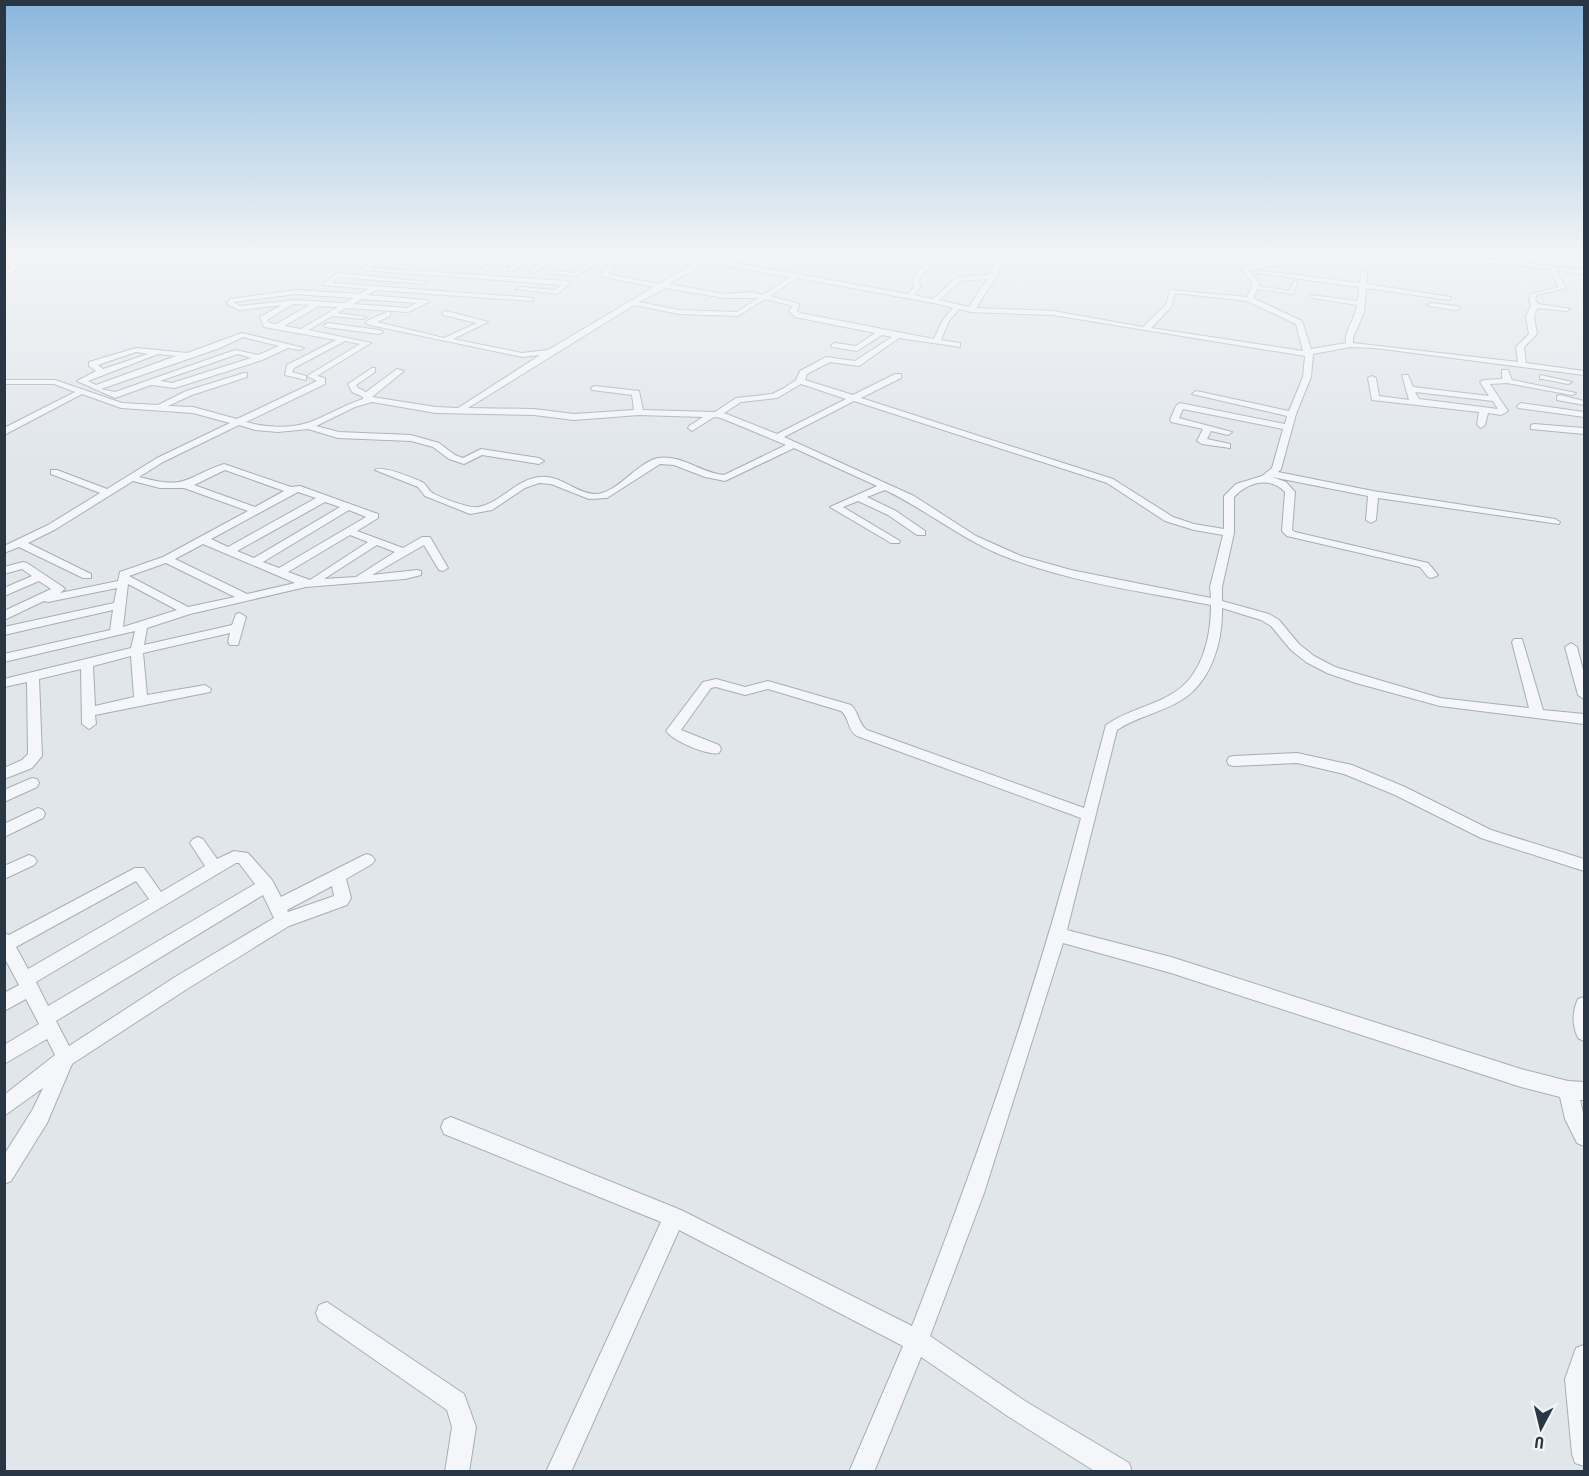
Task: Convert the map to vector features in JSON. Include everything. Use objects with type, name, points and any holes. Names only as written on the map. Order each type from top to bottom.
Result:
[{"type":"street","points":[[4,550],[52,527],[160,460],[322,382],[311,376],[367,343],[267,325],[264,321]]},
{"type":"street","points":[[277,327],[288,321]]},
{"type":"street","points":[[302,331],[320,321]]},
{"type":"street","points":[[374,321],[370,323],[522,354],[552,351]]},
{"type":"street","points":[[446,340],[484,322],[479,321]]},
{"type":"street","points":[[461,409],[603,321]]},
{"type":"street","points":[[825,321],[880,333],[957,345]]},
{"type":"street","points":[[937,342],[946,321]]},
{"type":"street","points":[[1098,321],[1308,354]]},
{"type":"street","points":[[1145,329],[1153,321]]},
{"type":"street","points":[[861,1472],[917,1341],[974,1193],[1035,1010],[1111,728],[1124,719],[1168,703],[1193,682],[1213,648],[1217,625],[1216,587],[1229,533],[1228,499],[1239,486],[1268,476],[1277,467],[1290,420],[1307,377],[1308,354],[1299,323],[1295,321]]},
{"type":"street","points":[[1350,345],[1348,338],[1356,321]]},
{"type":"street","points":[[1522,365],[1520,347],[1533,334],[1531,321]]},
{"type":"street","points":[[328,325],[378,332],[400,322]]},
{"type":"street","points":[[835,345],[858,349],[880,333]]},
{"type":"street","points":[[4,432],[88,390],[217,346],[242,335],[300,348]]},
{"type":"street","points":[[692,428],[739,400],[778,394],[800,381],[803,373],[822,362],[830,359],[856,364],[898,336]]},
{"type":"street","points":[[303,378],[288,372],[290,367],[343,339]]},
{"type":"street","points":[[151,382],[172,386],[259,358],[287,345]]},
{"type":"street","points":[[1308,354],[1312,350],[1350,345],[1399,348],[1584,373]]},
{"type":"street","points":[[217,346],[259,358]]},
{"type":"street","points":[[102,372],[91,366],[136,350],[186,356]]},
{"type":"street","points":[[159,352],[82,379],[88,390],[122,405],[193,410],[236,423],[278,429],[308,426],[366,398],[400,371]]},
{"type":"street","points":[[4,382],[52,381],[114,395],[238,352]]},
{"type":"street","points":[[1504,362],[1507,381]]},
{"type":"street","points":[[372,370],[350,382],[355,390],[366,398],[436,410],[534,412],[574,417],[639,412],[715,414],[751,425],[924,505],[972,538],[1017,558],[1078,575],[1216,603],[1270,620],[1295,647],[1331,670],[1440,702],[1537,713],[1584,722]]},
{"type":"street","points":[[157,407],[195,391],[244,375]]},
{"type":"street","points":[[777,437],[898,376]]},
{"type":"street","points":[[1544,389],[1543,376],[1568,382]]},
{"type":"street","points":[[1406,377],[1410,389],[1420,401],[1424,415]]},
{"type":"street","points":[[1372,378],[1375,398],[1383,404],[1420,401],[1504,411],[1484,382],[1507,381],[1572,393]]},
{"type":"street","points":[[800,381],[1118,484],[1154,510],[1176,522],[1229,533]]},
{"type":"street","points":[[595,388],[636,393],[639,412]]},
{"type":"street","points":[[1410,389],[1497,399]]},
{"type":"street","points":[[1513,390],[1584,403]]},
{"type":"street","points":[[1196,394],[1290,420]]},
{"type":"street","points":[[1228,432],[1174,420],[1180,406],[1290,420]]},
{"type":"street","points":[[1521,406],[1584,415]]},
{"type":"street","points":[[1480,425],[1484,410]]},
{"type":"street","points":[[308,426],[338,435],[411,438],[436,445],[452,457],[464,460],[481,452],[538,461]]},
{"type":"street","points":[[1208,427],[1202,441],[1227,446]]},
{"type":"street","points":[[1534,427],[1584,431]]},
{"type":"street","points":[[1563,437],[1584,440]]},
{"type":"street","points":[[380,470],[421,484],[428,494],[477,512],[483,511],[537,480],[550,480],[587,495],[600,496],[656,462],[668,461],[725,478],[793,445]]},
{"type":"street","points":[[132,478],[169,488],[188,486],[224,467],[292,491]]},
{"type":"street","points":[[54,472],[109,492]]},
{"type":"street","points":[[1268,476],[1555,522]]},
{"type":"street","points":[[1268,476],[1289,489],[1287,531],[1291,534],[1424,565],[1432,575]]},
{"type":"street","points":[[188,486],[255,510]]},
{"type":"street","points":[[895,541],[835,507],[884,487],[935,517]]},
{"type":"street","points":[[116,632],[123,580],[130,571],[167,559],[297,488],[374,516],[281,572]]},
{"type":"street","points":[[1371,520],[1373,494]]},
{"type":"street","points":[[858,497],[892,513],[921,533]]},
{"type":"street","points":[[229,551],[324,498]]},
{"type":"street","points":[[255,561],[348,507]]},
{"type":"street","points":[[349,531],[377,541],[399,555],[405,576]]},
{"type":"street","points":[[359,578],[426,539],[443,568]]},
{"type":"street","points":[[203,540],[309,583]]},
{"type":"street","points":[[309,583],[377,541]]},
{"type":"street","points":[[20,543],[87,576]]},
{"type":"street","points":[[167,559],[244,597]]},
{"type":"street","points":[[4,571],[23,565],[59,589],[38,602]]},
{"type":"street","points":[[4,658],[142,626],[188,611],[244,597],[309,583],[405,576],[417,573]]},
{"type":"street","points":[[4,593],[40,576]]},
{"type":"street","points":[[4,616],[38,602],[123,580],[188,611]]},
{"type":"street","points":[[4,631],[119,605]]},
{"type":"street","points":[[4,683],[137,651],[239,622],[234,642]]},
{"type":"street","points":[[141,700],[137,651],[142,626]]},
{"type":"street","points":[[1518,642],[1537,713]]},
{"type":"street","points":[[1571,647],[1584,695]]},
{"type":"street","points":[[87,663],[89,718],[141,700],[205,689]]},
{"type":"street","points":[[4,774],[27,764],[35,756],[33,676]]},
{"type":"street","points":[[714,749],[681,737],[673,731],[707,685],[716,683],[745,691],[768,685],[846,708],[852,713],[856,729],[862,733],[1088,815]]},
{"type":"street","points":[[1234,761],[1297,758],[1347,769],[1400,791],[1486,834],[1584,865]]},
{"type":"street","points":[[4,797],[32,783]]},
{"type":"street","points":[[4,831],[38,814]]},
{"type":"street","points":[[198,843],[215,869]]},
{"type":"street","points":[[4,1003],[28,983],[234,857],[243,856],[266,885],[281,914]]},
{"type":"street","points":[[4,1107],[66,1058],[181,983],[337,876],[367,860]]},
{"type":"street","points":[[4,873],[29,861]]},
{"type":"street","points":[[66,1058],[28,983],[7,948],[135,874],[139,873],[159,901]]},
{"type":"street","points":[[281,914],[341,900],[343,898],[337,876]]},
{"type":"street","points":[[4,1054],[47,1023],[266,885]]},
{"type":"street","points":[[1056,934],[1171,965],[1521,1078],[1576,1090],[1575,1119],[1584,1136]]},
{"type":"street","points":[[1584,1005],[1582,1012],[1584,1032]]},
{"type":"street","points":[[4,1173],[40,1116],[66,1058]]},
{"type":"street","points":[[451,1127],[674,1217],[917,1341],[1017,1409],[1120,1472]]},
{"type":"street","points":[[558,1472],[674,1217]]},
{"type":"street","points":[[327,1313],[456,1401],[464,1427],[457,1472]]},
{"type":"street","points":[[1584,1356],[1577,1379],[1584,1454]]}]
